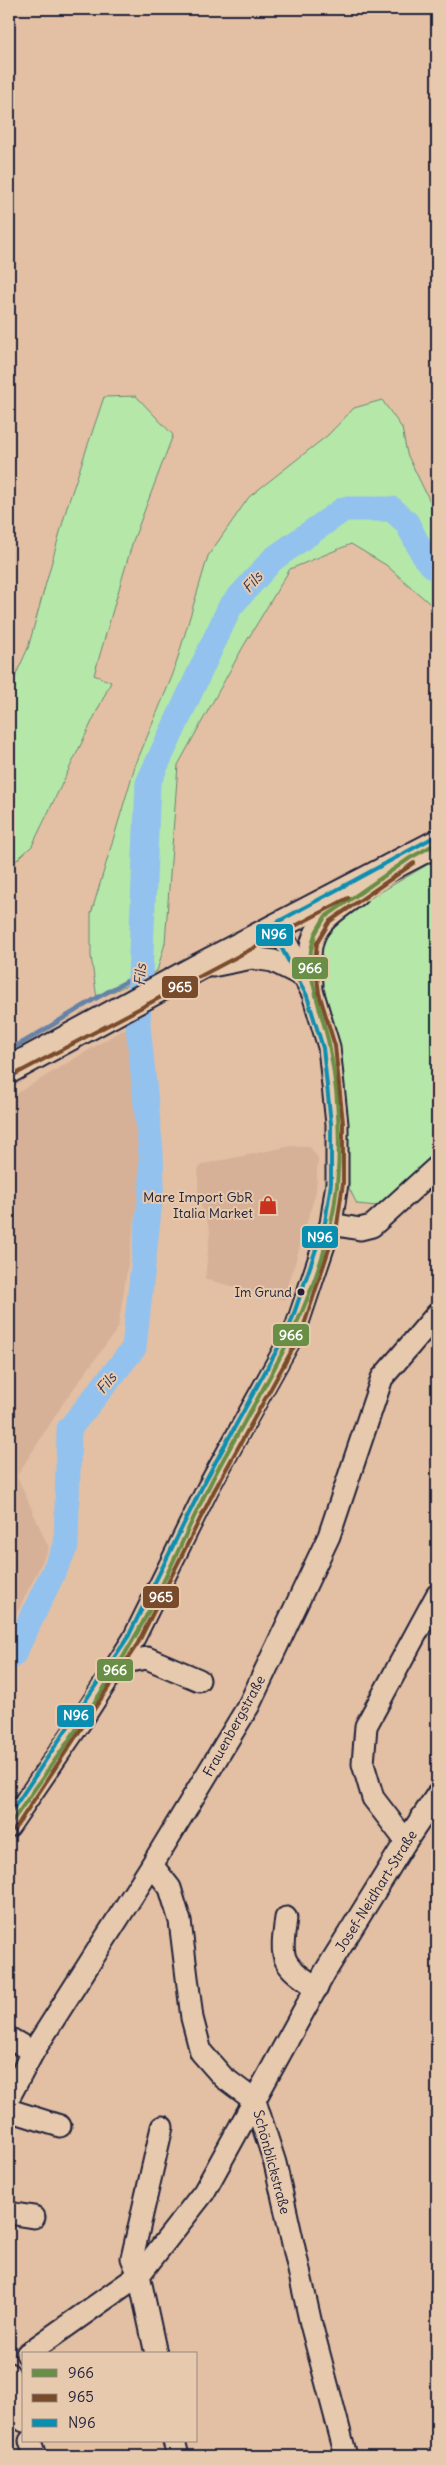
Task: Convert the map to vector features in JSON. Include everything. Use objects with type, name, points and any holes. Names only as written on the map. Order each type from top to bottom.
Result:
[{"type":"main road","points":[[9,1070],[199,967],[437,844]]},
{"type":"street","points":[[309,986],[311,941],[316,930],[326,917],[410,858]]},
{"type":"street","points":[[9,1826],[133,1640],[208,1488],[294,1331],[330,1224],[337,1183],[337,1124],[329,1047],[309,986],[278,926]]},
{"type":"street","points":[[199,967],[228,964],[252,958],[274,961],[309,986]]},
{"type":"street","points":[[330,1224],[360,1229],[372,1226],[437,1167]]},
{"type":"street","name":"Frauenbergstraße","points":[[9,2097],[33,2052],[152,1865],[249,1705],[329,1536],[382,1378],[437,1314]]},
{"type":"street","points":[[406,1841],[373,1798],[363,1764],[366,1726],[437,1595]]},
{"type":"street","points":[[118,1663],[147,1658],[199,1680]]},
{"type":"street","name":"Josef-Neidhart-Straße","points":[[30,2352],[139,2275],[204,2192],[316,1988],[406,1841],[437,1795]]},
{"type":"street","name":"Schönblickstraße","points":[[152,1865],[170,1888],[180,1921],[192,2018],[201,2052],[223,2077],[255,2101],[275,2163],[311,2324],[346,2456]]},
{"type":"street","points":[[286,1918],[282,1948],[288,1968],[316,1988]]},
{"type":"street","points":[[9,2038],[33,2052]]},
{"type":"street","points":[[9,2110],[60,2126]]},
{"type":"street","points":[[156,2352],[139,2275],[132,2258],[162,2127]]},
{"type":"street","points":[[9,2213],[34,2217]]},
{"type":"street","points":[[9,2367],[22,2357]]},
{"type":"street","points":[[9,2374],[22,2415]]},
{"type":"street","points":[[30,2442],[35,2456]]},
{"type":"street","points":[[174,2442],[178,2456]]},
{"type":"shaded area","points":[[132,1024],[144,1163],[118,1328],[64,1402],[17,1476],[49,1548],[9,1629],[9,1098]]},
{"type":"shaded area","points":[[291,1146],[310,1147],[318,1158],[316,1192],[284,1300],[205,1279],[210,1230],[198,1197],[198,1169],[203,1164]]},
{"type":"green space","points":[[136,396],[173,435],[133,541],[94,675],[111,682],[32,846],[9,867],[9,690],[28,648],[67,507],[104,397]]},
{"type":"green space","points":[[382,400],[402,428],[407,454],[437,516],[437,610],[386,565],[351,544],[290,569],[243,647],[178,765],[165,943],[157,971],[97,999],[91,956],[91,914],[135,766],[173,674],[208,556],[249,497],[328,435],[354,408]]},
{"type":"green space","points":[[437,859],[437,1152],[377,1206],[357,1204],[349,1188],[342,1054],[318,966],[316,944],[328,923]]},
{"type":"waterway","name":"Fils","points":[[9,1658],[14,1654],[66,1546],[69,1429],[134,1348],[152,1183],[151,1152],[138,1025],[148,783],[230,607],[273,559],[344,509],[392,509],[407,523],[425,558],[437,570]]},
{"type":"waterway","points":[[9,1050],[139,975]]},
{"type":"transit line","name":"N96","points":[[9,1815],[128,1637],[203,1485],[289,1328],[325,1223],[331,1183],[331,1124],[323,1048],[307,996],[272,930],[272,925],[434,837]]},
{"type":"transit line","name":"966","points":[[9,1826],[89,1711],[145,1619],[207,1490],[292,1333],[308,1298],[321,1262],[331,1225],[337,1186],[339,1133],[332,1061],[327,1034],[313,985],[310,965],[315,934],[325,917],[410,858],[437,843]]},
{"type":"transit line","name":"965","points":[[14,1830],[138,1643],[214,1491],[301,1334],[337,1225],[343,1183],[343,1123],[335,1046],[319,993],[315,962],[317,943],[330,921],[414,863]]},
{"type":"transit line","name":"965","points":[[12,1076],[348,898]]},
{"type":"place","name":"Mare Import GbR Italia Market","points":[[268,1205]]},
{"type":"place","name":"Im Grund","points":[[301,1292]]}]
